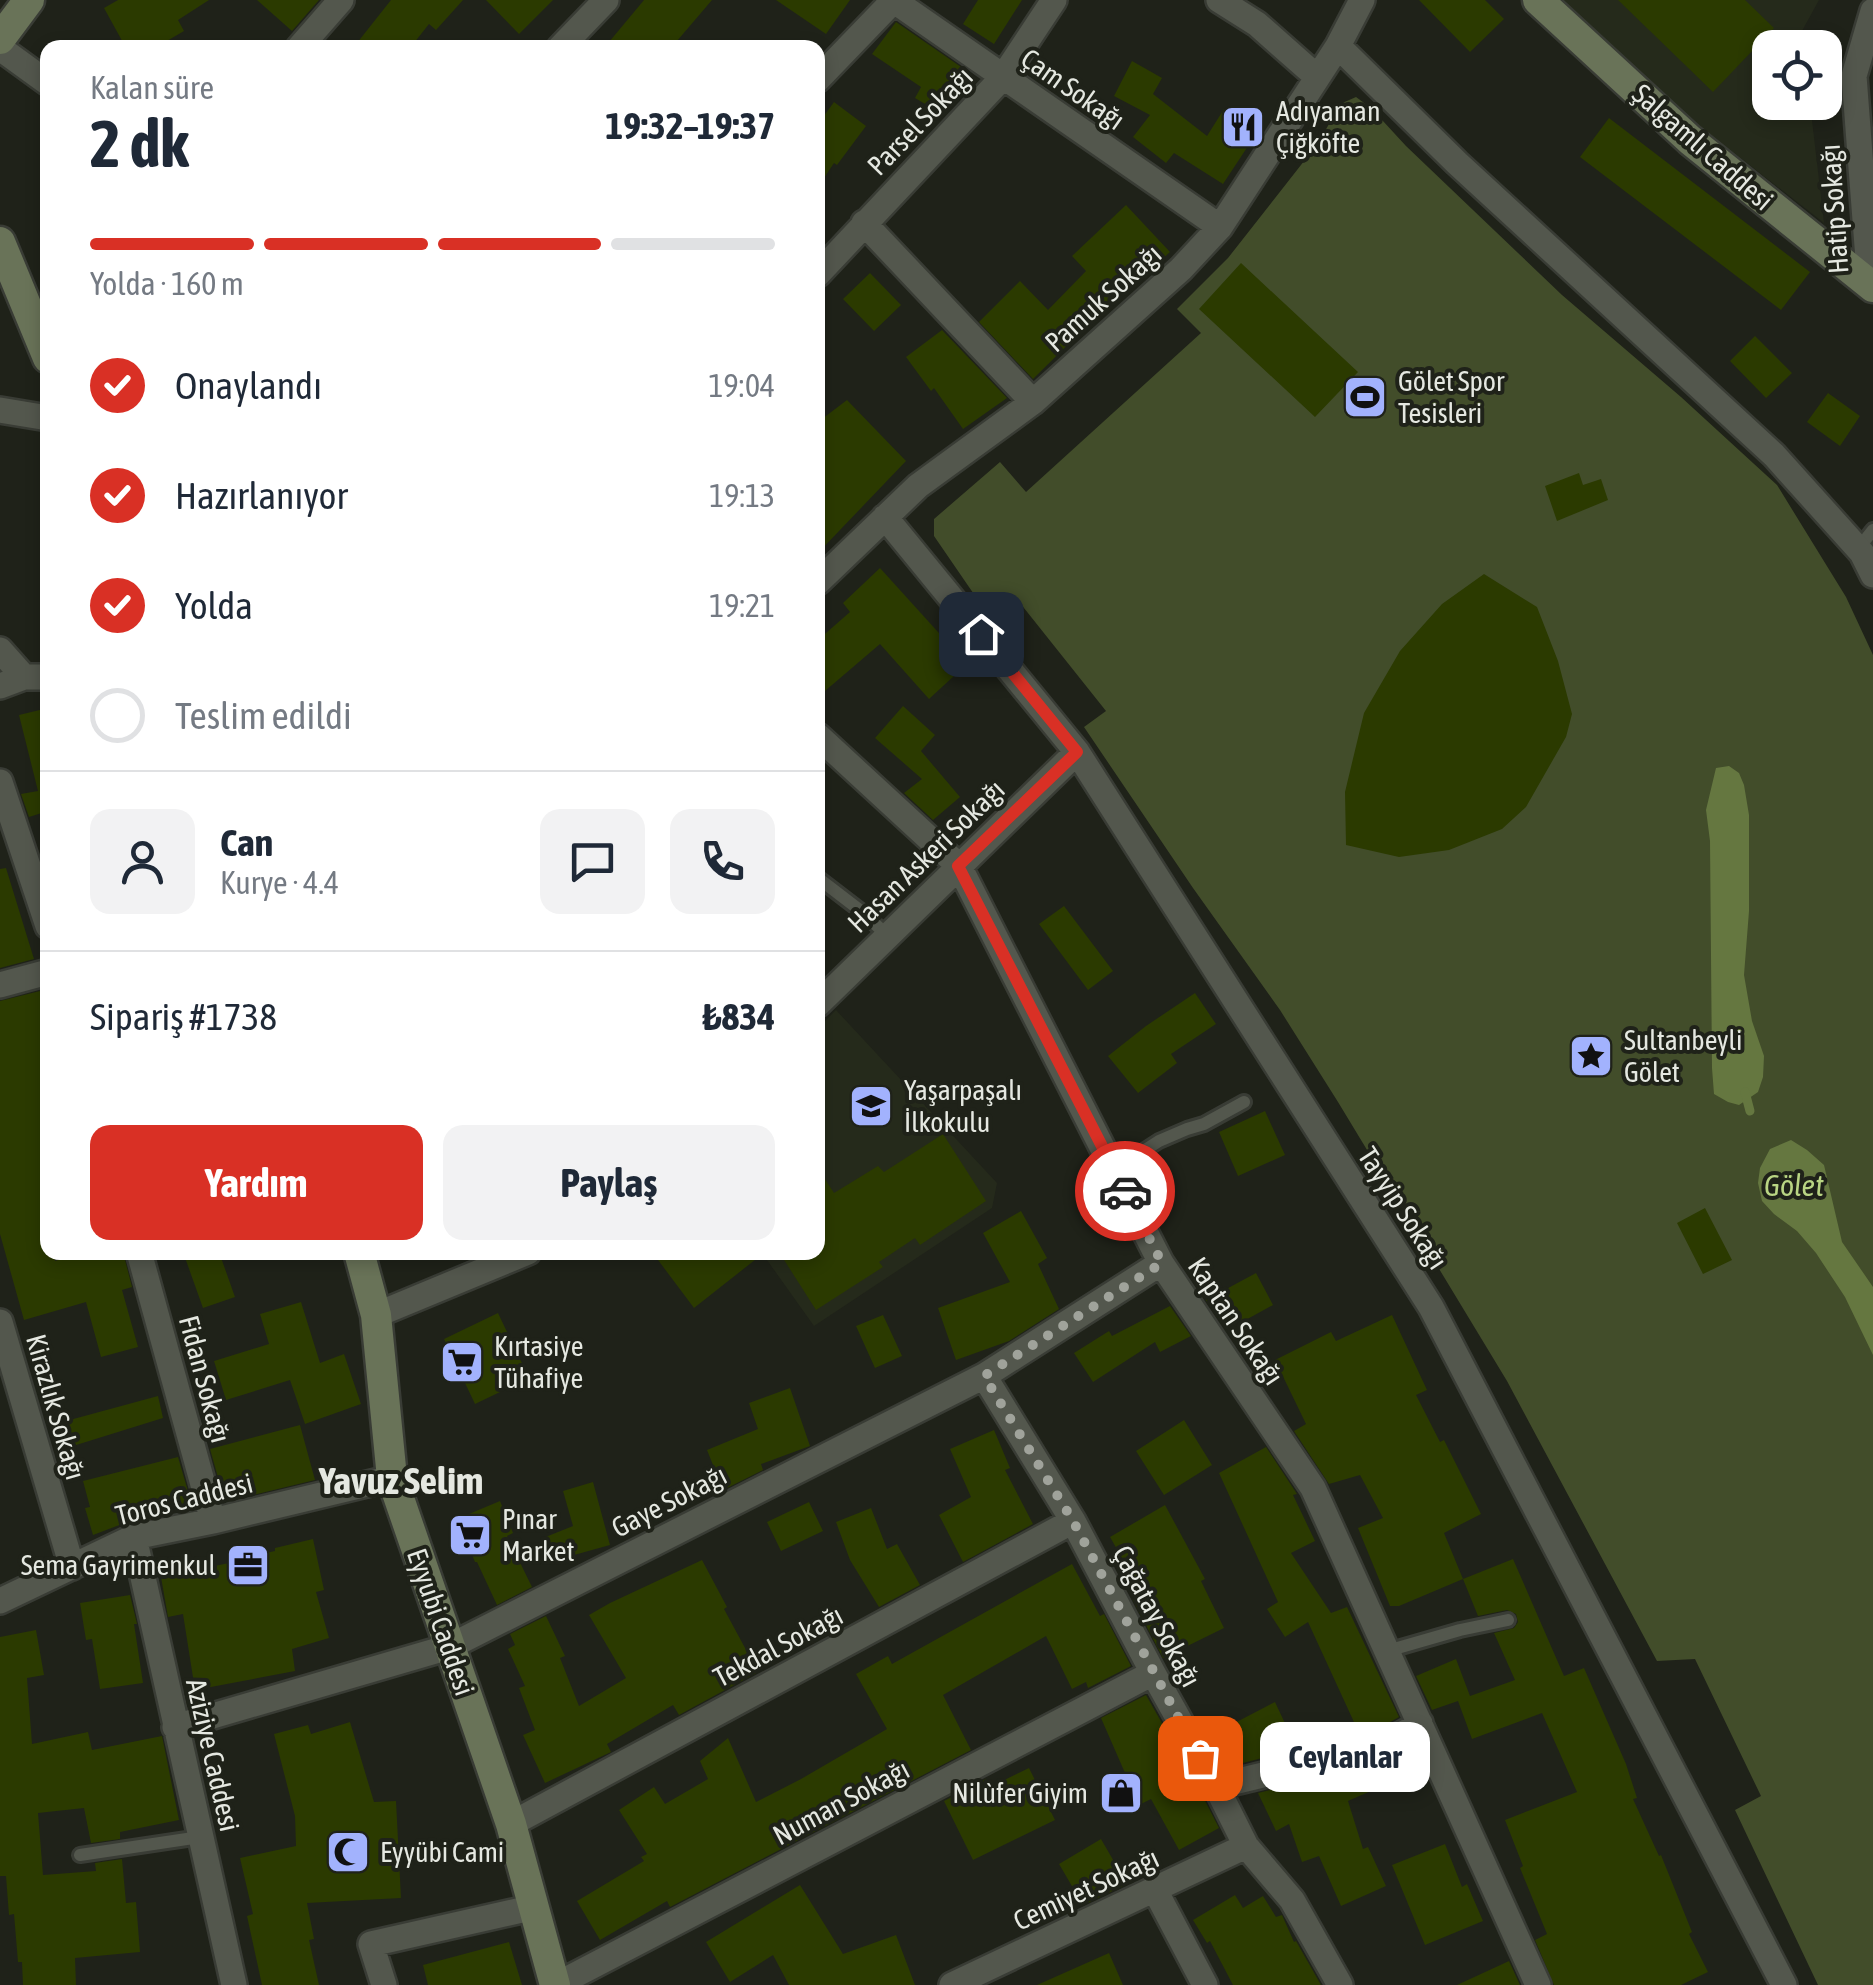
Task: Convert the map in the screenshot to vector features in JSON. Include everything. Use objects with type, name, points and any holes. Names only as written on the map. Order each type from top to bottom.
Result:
[{"type":"street","points":[[0,39],[29,0]]},
{"type":"street","points":[[306,40],[342,0]]},
{"type":"street","points":[[568,40],[606,0]]},
{"type":"street","points":[[825,72],[893,0]]},
{"type":"street","name":"Çam Sokağı","points":[[893,0],[1220,227]]},
{"type":"street","name":"Parsel Sokağı","points":[[825,266],[1002,77],[1054,0]]},
{"type":"street","points":[[1220,0],[1256,24],[1317,77]]},
{"type":"street","name":"Pamuk Sokağı","points":[[825,575],[940,468],[1033,402],[1181,270],[1220,227],[1338,46],[1362,0]]},
{"type":"street","name":"Şalgamlı Caddesi","points":[[1538,0],[1690,140],[1871,286]]},
{"type":"street","name":"Hatip Sokağı","points":[[1871,286],[1854,76],[1873,11]]},
{"type":"street","points":[[1338,46],[1457,163],[1866,540],[1873,575]]},
{"type":"street","points":[[0,48],[40,77]]},
{"type":"street","points":[[864,223],[1033,402]]},
{"type":"street","points":[[0,242],[40,334]]},
{"type":"street","points":[[0,410],[40,417]]},
{"type":"street","name":"Tayyip Sokağı","points":[[885,517],[1077,752],[1431,1307],[1784,1985]]},
{"type":"street","points":[[0,650],[24,680]]},
{"type":"street","name":"Kaptan Sokağı","points":[[825,742],[958,866],[1162,1263],[1313,1488],[1538,1985]]},
{"type":"street","name":"Hasan Askeri Sokağı","points":[[825,997],[1077,752]]},
{"type":"street","points":[[0,782],[40,902]]},
{"type":"street","points":[[0,985],[40,974]]},
{"type":"street","name":"Fidan Sokağı","points":[[141,1260],[213,1522]]},
{"type":"street","name":"Eyyubi Caddesi","points":[[361,1260],[376,1315],[392,1478],[511,1824],[555,1985]]},
{"type":"street","points":[[376,1315],[509,1260]]},
{"type":"street","name":"Gaye Sokağı","points":[[175,1728],[449,1647],[984,1376],[1162,1263]]},
{"type":"street","name":"Kirazlık Sokağı","points":[[0,1322],[72,1567]]},
{"type":"street","name":"Çağatay Sokağı","points":[[984,1376],[1073,1521],[1246,1846],[1292,1900],[1340,1985]]},
{"type":"street","name":"Toros Caddesi","points":[[0,1601],[134,1537],[392,1478]]},
{"type":"street","name":"Tekdal Sokağı","points":[[511,1824],[1073,1521]]},
{"type":"street","name":"Aziziye Caddesi","points":[[134,1537],[234,1985]]},
{"type":"street","name":"Numan Sokağı","points":[[555,1985],[1153,1673]]},
{"type":"street","points":[[1216,1786],[1365,1748],[1420,1723]]},
{"type":"street","name":"Cemiyet Sokağı","points":[[952,1985],[1246,1846]]},
{"type":"street","points":[[1155,1890],[1205,1985]]},
{"type":"street","points":[[384,1985],[371,1944],[535,1908]]},
{"type":"lane","points":[[825,883],[888,936]]},
{"type":"lane","points":[[1114,1170],[1159,1141],[1204,1124],[1244,1102]]},
{"type":"lane","points":[[1387,1651],[1508,1620]]},
{"type":"lane","points":[[80,1855],[200,1836]]},
{"type":"shaded area","points":[[1561,0],[1819,0],[1803,30],[1752,30],[1752,120],[1812,120],[1824,223],[1674,106]]},
{"type":"shaded area","name":"Sultanbeyli Gölet","points":[[1356,97],[1562,295],[1777,485],[1846,597],[1873,655],[1873,1985],[1818,1985],[1735,1810],[1761,1796],[1695,1659],[1657,1661],[1507,1381],[1338,1102],[1280,1010],[1084,727],[1106,711],[1016,598],[993,622],[934,536],[934,519],[1000,462],[1026,492],[1201,333],[1177,309],[1228,258],[1319,142],[1340,104]]},
{"type":"shaded area","name":"Yaşarpaşalı İlkokulu","points":[[836,1010],[997,1183],[992,1208],[814,1326],[767,1260],[825,1260],[825,1021]]},
{"type":"water","points":[[1729,766],[1739,773],[1744,785],[1749,815],[1744,975],[1752,1021],[1764,1056],[1758,1092],[1739,1105],[1714,1094],[1712,1068],[1710,841],[1706,810],[1716,768]]},
{"type":"water","name":"Gölet","points":[[1791,1140],[1824,1165],[1842,1242],[1873,1287],[1873,1355],[1845,1297],[1816,1253],[1762,1201],[1760,1168],[1770,1149]]},
{"type":"building","points":[[118,0],[209,0],[178,20],[184,31],[169,40],[122,40],[104,8]]},
{"type":"building","points":[[257,0],[319,0],[292,31]]},
{"type":"building","points":[[391,0],[463,0],[436,30],[429,24],[416,40],[359,40]]},
{"type":"building","points":[[486,0],[553,0],[519,34]]},
{"type":"building","points":[[644,0],[712,0],[678,40],[611,40]]},
{"type":"building","points":[[776,0],[850,0],[826,34]]},
{"type":"building","points":[[978,0],[1022,0],[994,44],[963,24]]},
{"type":"building","points":[[1419,0],[1485,0],[1504,19],[1470,52]]},
{"type":"building","points":[[1618,0],[1745,0],[1774,28],[1752,30],[1752,51],[1713,92]]},
{"type":"building","points":[[896,22],[961,67],[937,111],[915,98],[921,87],[872,54]]},
{"type":"building","points":[[1132,61],[1162,78],[1153,94],[1207,136],[1224,109],[1258,131],[1223,184],[1174,153],[1166,163],[1133,137],[1150,115],[1114,96]]},
{"type":"building","points":[[834,102],[866,126],[825,176],[825,114]]},
{"type":"building","points":[[1609,118],[1810,272],[1781,310],[1580,157]]},
{"type":"building","points":[[1126,205],[1170,252],[1113,300],[1033,379],[979,322],[1020,281],[1048,310],[1086,271],[1072,256]]},
{"type":"building","points":[[1241,263],[1358,372],[1315,417],[1199,309]]},
{"type":"building","points":[[870,273],[901,305],[874,331],[843,299]]},
{"type":"building","points":[[942,330],[1007,398],[963,429],[906,357]]},
{"type":"building","points":[[1755,336],[1792,373],[1766,398],[1730,361]]},
{"type":"building","points":[[1828,393],[1860,416],[1840,446],[1807,422]]},
{"type":"building","points":[[847,400],[906,461],[825,546],[825,417]]},
{"type":"building","points":[[1579,473],[1583,485],[1601,479],[1608,500],[1557,521],[1545,486]]},
{"type":"building","points":[[880,568],[967,664],[929,699],[880,644],[825,691],[825,634],[850,612],[843,603]]},
{"type":"building","points":[[1484,574],[1537,607],[1558,661],[1572,714],[1566,737],[1526,807],[1502,829],[1449,850],[1399,857],[1346,845],[1345,792],[1364,713],[1400,651],[1442,604]]},
{"type":"building","points":[[903,706],[935,735],[921,751],[960,797],[933,820],[904,793],[922,779],[875,738]]},
{"type":"building","points":[[40,710],[40,814],[29,817],[21,794],[38,791],[19,715]]},
{"type":"building","points":[[6,868],[34,959],[0,968],[0,869]]},
{"type":"building","points":[[1064,906],[1113,971],[1088,990],[1039,924]]},
{"type":"building","points":[[40,991],[40,1260],[125,1260],[132,1287],[122,1290],[138,1347],[101,1357],[86,1302],[24,1320],[0,1234],[0,1001]]},
{"type":"building","points":[[1195,993],[1216,1024],[1171,1054],[1177,1063],[1138,1093],[1108,1056]]},
{"type":"building","points":[[1265,1111],[1285,1155],[1238,1176],[1219,1132]]},
{"type":"building","points":[[943,1134],[986,1201],[920,1245],[915,1238],[879,1262],[883,1267],[816,1310],[784,1260],[825,1260],[825,1179],[834,1193],[878,1166],[884,1172]]},
{"type":"building","points":[[1705,1208],[1732,1260],[1703,1274],[1677,1223]]},
{"type":"building","points":[[1021,1211],[1047,1258],[1038,1264],[1059,1309],[1009,1341],[956,1360],[938,1308],[1010,1282],[983,1233]]},
{"type":"building","points":[[186,1260],[222,1260],[235,1297],[203,1308]]},
{"type":"building","points":[[658,1260],[755,1260],[694,1308]]},
{"type":"building","points":[[1256,1273],[1273,1305],[1242,1322],[1237,1313],[1220,1321],[1206,1300]]},
{"type":"building","points":[[301,1302],[320,1363],[344,1354],[361,1404],[305,1424],[290,1380],[226,1400],[214,1361],[269,1344],[260,1314]]},
{"type":"building","points":[[1170,1306],[1191,1336],[1160,1352],[1155,1342],[1093,1382],[1074,1353],[1109,1331],[1112,1336]]},
{"type":"building","points":[[498,1313],[529,1378],[475,1404],[444,1339]]},
{"type":"building","points":[[883,1315],[902,1356],[875,1368],[856,1326]]},
{"type":"building","points":[[1392,1315],[1427,1390],[1416,1395],[1440,1442],[1444,1440],[1481,1514],[1444,1533],[1463,1579],[1399,1606],[1390,1606],[1358,1528],[1383,1518],[1360,1475],[1329,1484],[1294,1431],[1306,1424],[1275,1360],[1331,1332],[1336,1341]]},
{"type":"building","points":[[790,1388],[810,1446],[761,1464],[763,1470],[723,1490],[707,1450],[758,1429],[749,1403]]},
{"type":"building","points":[[158,1396],[163,1418],[73,1446],[66,1421]]},
{"type":"building","points":[[1184,1420],[1212,1465],[1164,1495],[1136,1451]]},
{"type":"building","points":[[300,1425],[315,1480],[228,1501],[210,1449]]},
{"type":"building","points":[[994,1430],[1010,1468],[1005,1470],[1033,1524],[963,1562],[939,1515],[971,1497],[950,1449]]},
{"type":"building","points":[[1266,1447],[1297,1494],[1293,1495],[1315,1541],[1291,1553],[1331,1613],[1347,1607],[1399,1717],[1390,1722],[1359,1733],[1308,1622],[1285,1637],[1267,1609],[1278,1602],[1219,1473]]},
{"type":"building","points":[[178,1457],[192,1505],[93,1535],[83,1481]]},
{"type":"building","points":[[593,1482],[610,1545],[556,1560],[543,1538],[573,1526],[563,1491]]},
{"type":"building","points":[[500,1501],[513,1533],[507,1536],[532,1587],[497,1605],[457,1519]]},
{"type":"building","points":[[809,1502],[823,1531],[781,1551],[767,1522]]},
{"type":"building","points":[[1165,1505],[1205,1579],[1201,1581],[1224,1628],[1163,1658],[1133,1600],[1143,1595],[1110,1537]]},
{"type":"building","points":[[871,1508],[887,1549],[897,1544],[920,1585],[879,1607],[850,1560],[836,1522]]},
{"type":"building","points":[[313,1539],[324,1590],[316,1592],[329,1638],[292,1649],[295,1671],[195,1690],[183,1614],[168,1617],[161,1577]]},
{"type":"building","points":[[1513,1559],[1564,1676],[1584,1668],[1626,1764],[1637,1798],[1633,1799],[1661,1855],[1692,1932],[1689,1934],[1708,1972],[1681,1985],[1554,1985],[1535,1940],[1547,1934],[1505,1820],[1577,1792],[1542,1713],[1472,1739],[1458,1701],[1432,1710],[1416,1676],[1456,1659],[1470,1696],[1515,1680],[1494,1633],[1514,1628],[1518,1622],[1516,1614],[1507,1610],[1478,1616],[1463,1579]]},
{"type":"building","points":[[702,1560],[758,1672],[679,1715],[673,1705],[607,1744],[611,1752],[545,1783],[523,1735],[535,1730],[519,1688],[525,1686],[508,1649],[515,1645],[510,1634],[546,1616],[565,1656],[560,1658],[579,1706],[626,1678],[589,1615]]},
{"type":"building","points":[[1072,1564],[1131,1666],[1088,1688],[1086,1682],[1072,1689],[1046,1636],[943,1695],[971,1750],[670,1907],[667,1901],[600,1940],[577,1901],[644,1861],[641,1857],[647,1854],[619,1810],[654,1787],[665,1804],[708,1779],[700,1761],[728,1738],[756,1802],[801,1779],[887,1729],[856,1674],[888,1656],[892,1664]]},
{"type":"building","points":[[130,1595],[143,1683],[100,1689],[92,1639],[86,1640],[80,1603]]},
{"type":"building","points":[[36,1630],[44,1675],[27,1678],[32,1744],[88,1732],[92,1750],[162,1736],[179,1820],[120,1832],[120,1839],[91,1843],[84,1808],[38,1813],[43,1875],[96,1871],[95,1863],[122,1859],[126,1903],[136,1902],[140,1952],[75,1958],[76,1985],[23,1985],[14,1914],[9,1915],[6,1876],[0,1876],[0,1637]]},
{"type":"building","points":[[1146,1695],[1171,1739],[1164,1743],[1190,1797],[1200,1791],[1219,1828],[1179,1850],[1151,1799],[1139,1805],[1101,1718]]},
{"type":"building","points":[[1275,1702],[1297,1749],[1243,1763],[1225,1728]]},
{"type":"building","points":[[350,1722],[374,1802],[396,1801],[401,1898],[307,1903],[314,1939],[309,1940],[319,1985],[262,1985],[247,1916],[253,1914],[240,1858],[296,1846],[295,1816],[274,1734],[308,1725],[311,1734]]},
{"type":"building","points":[[1404,1751],[1414,1772],[1348,1801],[1363,1849],[1368,1847],[1386,1886],[1341,1906],[1319,1856],[1302,1862],[1289,1824],[1276,1831],[1258,1793],[1361,1767]]},
{"type":"building","points":[[1029,1768],[1055,1820],[973,1860],[944,1801],[986,1779],[990,1787]]},
{"type":"building","points":[[1101,1839],[1127,1884],[1083,1905],[1059,1864]]},
{"type":"building","points":[[1445,1844],[1462,1887],[1467,1884],[1483,1921],[1425,1945],[1392,1865]]},
{"type":"building","points":[[800,1885],[843,1954],[896,1935],[915,1985],[789,1985],[773,1955],[730,1982],[706,1942]]},
{"type":"building","points":[[1235,1895],[1243,1908],[1263,1896],[1276,1917],[1282,1915],[1321,1985],[1233,1985],[1210,1941],[1207,1943],[1193,1920]]},
{"type":"building","points":[[509,1942],[522,1985],[428,1985],[423,1965]]},
{"type":"building","points":[[1109,1953],[1123,1985],[1037,1985]]},
{"type":"building","points":[[1509,1961],[1520,1985],[1457,1985]]},
{"type":"waterway","points":[[1745,1092],[1750,1111]]},
{"type":"way so far","points":[[1125,1191],[1162,1263],[984,1376],[1073,1521],[1200,1758]]},
{"type":"place","name":"Adıyaman Çiğköfte","points":[[1243,127]]},
{"type":"place","name":"Gölet Spor Tesisleri","points":[[1365,397]]},
{"type":"place","name":"Sultanbeyli Gölet","points":[[1591,1056]]},
{"type":"place","name":"Yaşarpaşalı İlkokulu","points":[[871,1106]]},
{"type":"place","name":"Kırtasiye Tühafiye","points":[[462,1362]]},
{"type":"place","name":"Pınar Market","points":[[470,1535]]},
{"type":"place","name":"Sema Gayrimenkul","points":[[248,1565]]},
{"type":"place","name":"Ceylanlar","points":[[1200,1758]]},
{"type":"place","name":"Nilùfer Giyim","points":[[1121,1793]]},
{"type":"place","name":"Eyyübi Cami","points":[[348,1852]]},
{"type":"district","name":"Yavuz Selim","points":[[401,1480]]},
{"type":"route","points":[[981,634],[1077,752],[958,866],[1125,1191]]}]
